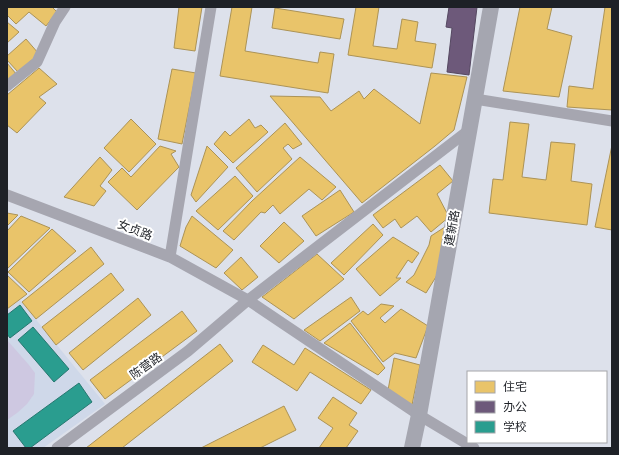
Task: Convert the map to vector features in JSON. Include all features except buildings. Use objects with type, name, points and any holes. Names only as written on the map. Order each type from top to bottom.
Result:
[{"type":"street","points":[[7,86],[37,62],[55,22],[65,7]]},
{"type":"street","points":[[170,257],[212,7]]},
{"type":"street","name":"建新路","points":[[412,448],[475,100],[490,7]]},
{"type":"street","points":[[475,100],[612,121]]},
{"type":"street","name":"陈营路","points":[[57,448],[188,351],[248,300],[469,130]]},
{"type":"street","name":"女贞路","points":[[7,195],[170,257],[248,300],[419,415],[474,448]]},
{"type":"shaded area","points":[[20,300],[105,404],[43,448],[7,448],[7,310]]},
{"type":"shaded area","points":[[7,340],[35,373],[34,394],[27,404],[7,420]]}]
